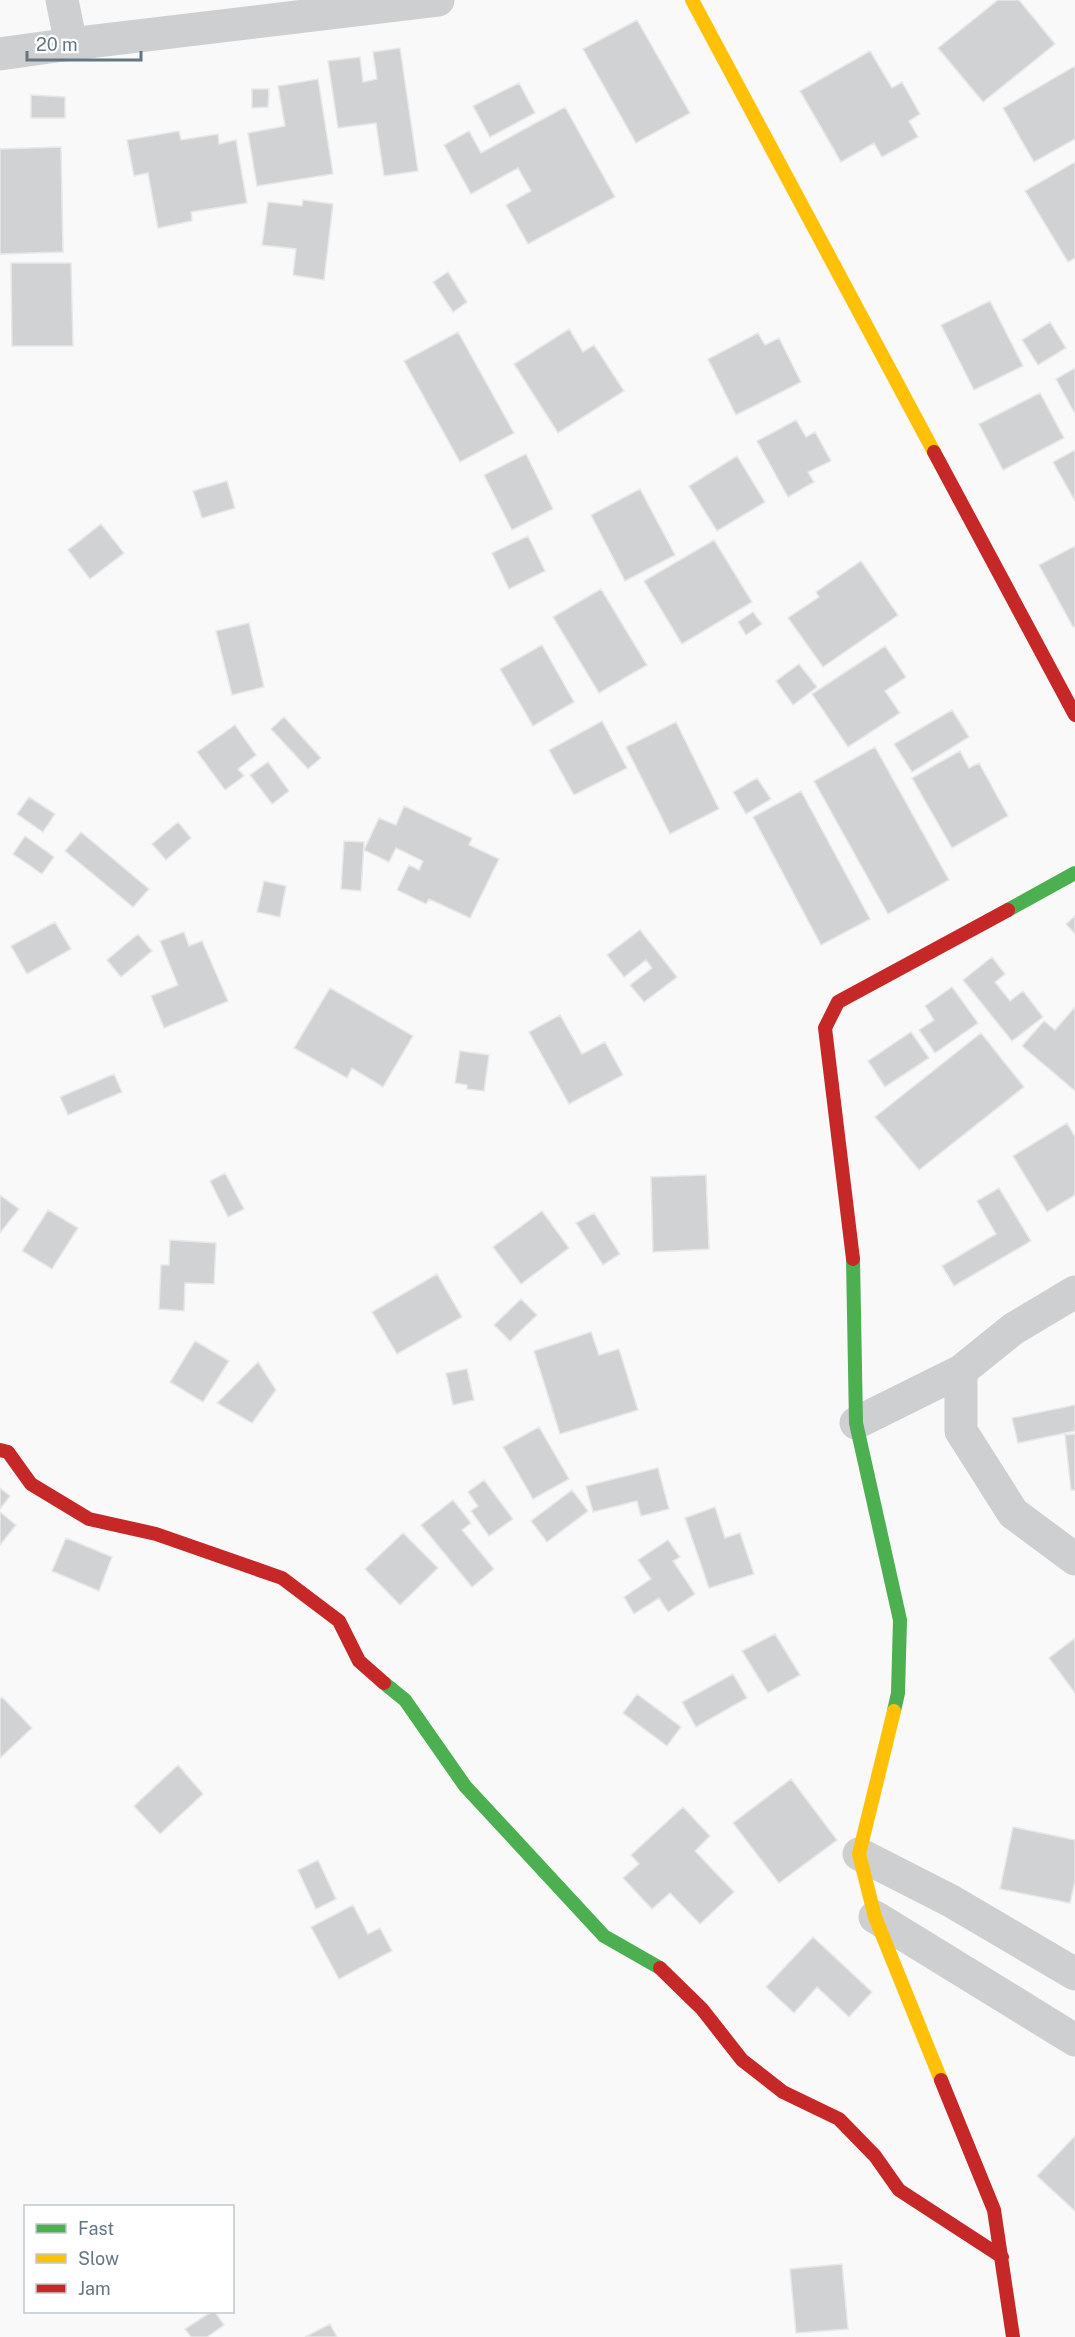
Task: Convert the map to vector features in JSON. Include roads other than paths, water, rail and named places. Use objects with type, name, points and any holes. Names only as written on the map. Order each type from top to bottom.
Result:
[{"type":"street","points":[[62,0],[71,44]]},
{"type":"street","points":[[0,54],[438,0]]},
{"type":"street","points":[[692,0],[1075,715]]},
{"type":"street","points":[[1013,2337],[994,2210],[875,1917],[859,1854],[898,1693],[900,1620],[856,1423],[852,1257],[825,1028],[838,1002],[1075,873]]},
{"type":"street","points":[[856,1423],[961,1371],[1013,1329],[1075,1292]]},
{"type":"street","points":[[961,1371],[961,1431],[1013,1513],[1075,1559]]},
{"type":"street","points":[[0,1450],[8,1452],[31,1484],[89,1519],[156,1534],[282,1578],[339,1621],[359,1661],[405,1700],[465,1786],[604,1936],[657,1965],[702,2009],[742,2060],[783,2092],[839,2119],[875,2156],[899,2190],[1002,2257]]},
{"type":"street","points":[[859,1854],[951,1901],[1075,1974]]},
{"type":"street","points":[[875,1917],[1075,2040]]}]
